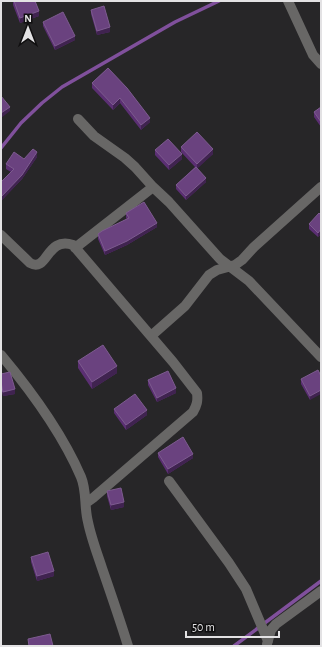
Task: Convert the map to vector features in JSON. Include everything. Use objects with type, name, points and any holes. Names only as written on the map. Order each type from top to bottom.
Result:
[{"type":"street","points":[[288,1],[313,55],[321,64]]},
{"type":"street","points":[[78,119],[94,136],[125,158],[144,176],[220,259],[249,281],[321,357]]},
{"type":"street","points":[[75,248],[153,187]]},
{"type":"street","points":[[151,336],[186,306],[209,275],[217,270],[229,267],[242,260],[254,247],[321,187]]},
{"type":"street","points":[[1,235],[30,263],[34,265],[38,265],[42,262],[56,245],[62,243],[73,245],[195,389],[198,399],[197,406],[193,412],[86,503]]},
{"type":"street","points":[[1,355],[34,398],[64,444],[84,486],[86,513],[91,533],[128,646]]},
{"type":"street","points":[[169,481],[246,589],[266,639]]},
{"type":"street","points":[[266,639],[276,624],[321,591]]},
{"type":"building","points":[[14,1],[35,1],[39,11],[20,18]]},
{"type":"building","points":[[104,6],[110,27],[97,31],[91,10]]},
{"type":"building","points":[[63,12],[75,36],[55,46],[43,22]]},
{"type":"building","points":[[108,68],[127,88],[150,118],[141,125],[120,98],[113,105],[92,83]]},
{"type":"building","points":[[1,96],[10,107],[1,113]]},
{"type":"building","points":[[321,107],[321,122],[314,112]]},
{"type":"building","points":[[197,132],[213,149],[197,164],[181,147]]},
{"type":"building","points":[[168,139],[182,154],[169,165],[155,150]]},
{"type":"building","points":[[33,149],[37,152],[22,175],[1,197],[1,182],[14,169],[6,164],[14,152],[24,159]]},
{"type":"building","points":[[196,167],[206,178],[186,196],[176,185]]},
{"type":"building","points":[[144,202],[157,223],[127,241],[105,251],[98,234],[129,218],[126,213]]},
{"type":"building","points":[[319,213],[321,215],[321,229],[318,233],[309,224]]},
{"type":"building","points":[[103,345],[117,366],[92,382],[78,361]]},
{"type":"building","points":[[318,370],[321,376],[321,390],[310,396],[301,379]]},
{"type":"building","points":[[168,371],[176,388],[157,398],[148,380]]},
{"type":"building","points":[[10,372],[15,389],[3,392],[1,374]]},
{"type":"building","points":[[135,394],[147,410],[126,425],[114,409]]},
{"type":"building","points":[[183,437],[193,454],[168,469],[158,453]]},
{"type":"building","points":[[121,488],[124,502],[111,505],[107,491]]},
{"type":"building","points":[[48,552],[54,571],[37,576],[31,557]]},
{"type":"building","points":[[50,634],[53,646],[29,646],[28,639]]},
{"type":"waterway","points":[[1,148],[21,123],[62,87],[175,22],[219,1]]},
{"type":"waterway","points":[[234,646],[321,581]]}]
